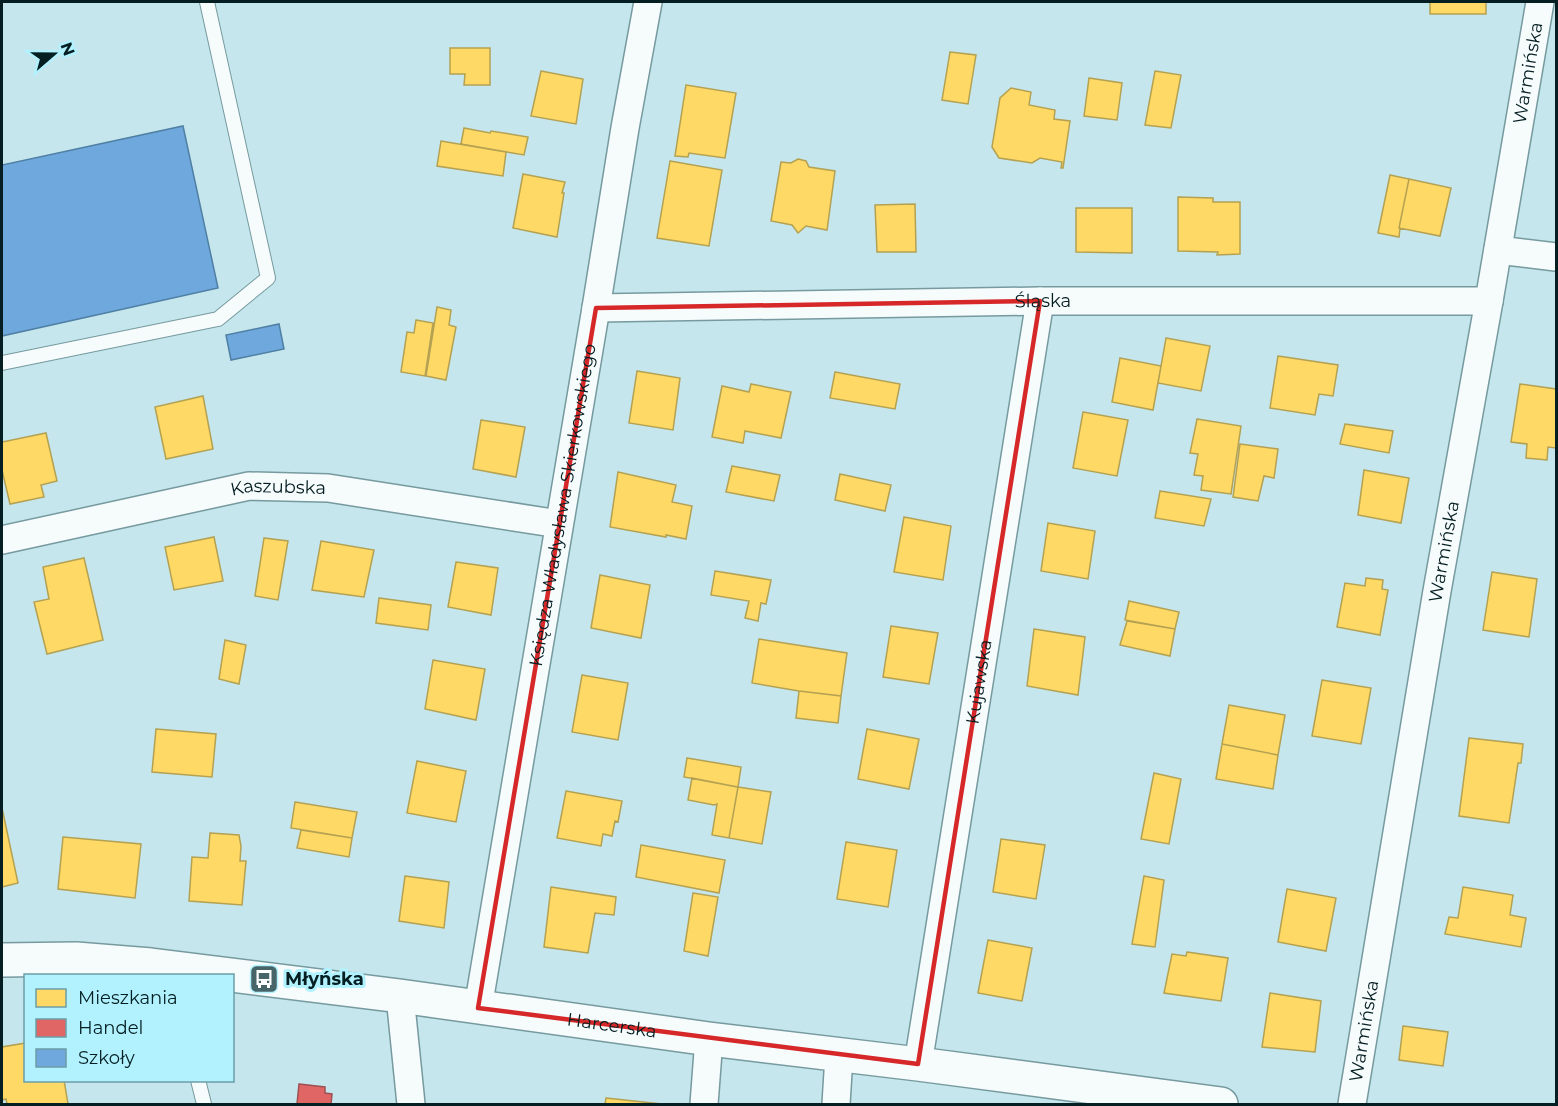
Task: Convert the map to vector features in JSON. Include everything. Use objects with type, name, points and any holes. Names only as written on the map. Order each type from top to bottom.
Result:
[{"type":"street","name":"Księdza Władysława Skierkowskiego","points":[[478,1008],[648,2]]},
{"type":"street","name":"Warmińska","points":[[1352,1104],[1437,591],[1540,2]]},
{"type":"street","points":[[1498,250],[1557,256]]},
{"type":"street","name":"Śląska","points":[[596,308],[1041,301],[1489,301]]},
{"type":"street","name":"Kujawska","points":[[918,1064],[1041,301]]},
{"type":"street","name":"Kaszubska","points":[[2,540],[249,486],[328,488],[559,524]]},
{"type":"street","name":"Harcerska","points":[[2,960],[76,959],[151,964],[198,973]]},
{"type":"street","name":"Harcerska","points":[[234,977],[400,996],[709,1039],[1221,1104]]},
{"type":"street","points":[[400,996],[411,1104]]},
{"type":"street","points":[[704,1104],[709,1039]]},
{"type":"street","points":[[836,1104],[839,1056]]},
{"type":"lane","points":[[2,363],[218,319],[268,278],[207,2]]},
{"type":"lane","points":[[198,1082],[204,1104]]},
{"type":"highlighted area","points":[[1040,301],[918,1064],[478,1008],[596,308]]},
{"type":"building: Mieszkania","points":[[1430,2],[1486,2],[1486,14],[1430,14]]},
{"type":"building: Mieszkania","points":[[450,48],[490,48],[490,85],[464,85],[465,74],[450,74]]},
{"type":"building: Mieszkania","points":[[950,52],[976,55],[968,104],[942,100]]},
{"type":"building: Mieszkania","points":[[541,71],[583,79],[576,124],[531,116]]},
{"type":"building: Mieszkania","points":[[1155,71],[1181,75],[1171,128],[1145,125]]},
{"type":"building: Mieszkania","points":[[1089,78],[1122,83],[1117,120],[1084,116]]},
{"type":"building: Mieszkania","points":[[686,85],[736,93],[725,158],[689,153],[688,157],[675,156]]},
{"type":"building: Mieszkania","points":[[1011,88],[1031,92],[1029,105],[1055,110],[1054,119],[1070,121],[1063,168],[1061,168],[1062,162],[1040,158],[1032,163],[999,158],[992,147],[1000,98]]},
{"type":"building: Mieszkania","points":[[464,128],[528,137],[524,155],[461,144]]},
{"type":"building: Mieszkania","points":[[441,141],[506,152],[503,176],[437,166]]},
{"type":"building: Mieszkania","points":[[798,159],[806,161],[809,167],[835,171],[827,230],[806,226],[798,233],[792,225],[771,221],[781,162],[791,163]]},
{"type":"building: Mieszkania","points":[[670,161],[722,170],[709,246],[657,238]]},
{"type":"building: Mieszkania","points":[[523,174],[565,182],[557,237],[513,228]]},
{"type":"building: Mieszkania","points":[[1390,175],[1409,179],[1399,237],[1378,233]]},
{"type":"building: Mieszkania","points":[[1409,179],[1451,188],[1440,236],[1399,228]]},
{"type":"building: Mieszkania","points":[[1178,197],[1213,198],[1213,202],[1240,202],[1240,254],[1217,255],[1218,252],[1178,251]]},
{"type":"building: Mieszkania","points":[[915,204],[916,252],[877,252],[875,205]]},
{"type":"building: Mieszkania","points":[[1076,208],[1132,208],[1132,253],[1076,252]]},
{"type":"building: Mieszkania","points":[[437,307],[451,310],[449,325],[456,327],[446,380],[426,376]]},
{"type":"building: Mieszkania","points":[[416,320],[433,323],[425,376],[401,372],[407,332],[414,333]]},
{"type":"building: Mieszkania","points":[[1166,338],[1210,346],[1201,391],[1158,383]]},
{"type":"building: Mieszkania","points":[[1278,356],[1338,365],[1333,396],[1319,394],[1315,415],[1270,408]]},
{"type":"building: Mieszkania","points":[[1120,358],[1161,366],[1153,410],[1112,402]]},
{"type":"building: Mieszkania","points":[[637,371],[680,378],[673,430],[629,423]]},
{"type":"building: Mieszkania","points":[[835,372],[900,384],[895,409],[830,398]]},
{"type":"building: Mieszkania","points":[[751,384],[791,392],[781,438],[745,431],[743,443],[712,437],[722,386],[749,392]]},
{"type":"building: Mieszkania","points":[[1520,384],[1556,389],[1556,448],[1548,447],[1547,460],[1526,458],[1527,444],[1511,442]]},
{"type":"building: Mieszkania","points":[[203,396],[213,449],[166,459],[155,407]]},
{"type":"building: Mieszkania","points":[[1083,412],[1128,420],[1117,476],[1073,468]]},
{"type":"building: Mieszkania","points":[[1197,419],[1241,426],[1231,494],[1201,490],[1203,476],[1194,475],[1198,454],[1190,453]]},
{"type":"building: Mieszkania","points":[[481,420],[525,427],[516,477],[473,469]]},
{"type":"building: Mieszkania","points":[[1345,424],[1393,431],[1389,453],[1340,444]]},
{"type":"building: Mieszkania","points":[[46,433],[57,481],[41,485],[44,497],[10,504],[2,470],[2,442]]},
{"type":"building: Mieszkania","points":[[1240,444],[1278,449],[1274,478],[1264,476],[1258,501],[1233,497]]},
{"type":"building: Mieszkania","points":[[732,466],[780,475],[774,501],[726,492]]},
{"type":"building: Mieszkania","points":[[1364,470],[1409,478],[1401,523],[1358,515]]},
{"type":"building: Mieszkania","points":[[618,472],[676,485],[672,502],[692,506],[686,539],[610,527]]},
{"type":"building: Mieszkania","points":[[840,474],[891,485],[885,511],[835,500]]},
{"type":"building: Mieszkania","points":[[1160,491],[1211,499],[1204,526],[1155,518]]},
{"type":"building: Mieszkania","points":[[904,517],[951,526],[943,580],[894,572]]},
{"type":"building: Mieszkania","points":[[1048,523],[1095,531],[1088,579],[1041,571]]},
{"type":"building: Mieszkania","points":[[214,537],[223,581],[174,590],[165,547]]},
{"type":"building: Mieszkania","points":[[264,538],[288,541],[278,600],[255,596]]},
{"type":"building: Mieszkania","points":[[321,541],[374,550],[364,597],[312,590]]},
{"type":"building: Mieszkania","points":[[84,558],[103,640],[47,654],[34,602],[49,599],[43,567]]},
{"type":"building: Mieszkania","points":[[456,562],[498,568],[491,615],[448,607]]},
{"type":"building: Mieszkania","points":[[715,571],[771,580],[766,604],[761,603],[758,621],[745,618],[749,601],[711,595]]},
{"type":"building: Mieszkania","points":[[1492,572],[1537,579],[1529,637],[1483,630]]},
{"type":"building: Mieszkania","points":[[600,575],[650,585],[641,638],[591,628]]},
{"type":"building: Mieszkania","points":[[1366,578],[1383,580],[1382,589],[1388,590],[1380,635],[1337,627],[1345,583],[1365,586]]},
{"type":"building: Mieszkania","points":[[379,598],[431,605],[428,630],[376,623]]},
{"type":"building: Mieszkania","points":[[1129,601],[1179,612],[1175,629],[1125,620]]},
{"type":"building: Mieszkania","points":[[1127,621],[1175,629],[1170,656],[1120,645]]},
{"type":"building: Mieszkania","points":[[891,626],[938,633],[929,684],[883,677]]},
{"type":"building: Mieszkania","points":[[1034,629],[1085,637],[1078,695],[1027,686]]},
{"type":"building: Mieszkania","points":[[759,639],[847,653],[841,696],[752,683]]},
{"type":"building: Mieszkania","points":[[225,640],[246,645],[239,684],[219,679]]},
{"type":"building: Mieszkania","points":[[433,660],[485,669],[476,720],[425,709]]},
{"type":"building: Mieszkania","points":[[582,675],[628,683],[618,740],[572,732]]},
{"type":"building: Mieszkania","points":[[1322,680],[1371,688],[1361,744],[1312,736]]},
{"type":"building: Mieszkania","points":[[799,691],[841,696],[838,723],[796,718]]},
{"type":"building: Mieszkania","points":[[1229,705],[1285,715],[1278,755],[1222,744]]},
{"type":"building: Mieszkania","points":[[156,729],[216,734],[212,777],[152,772]]},
{"type":"building: Mieszkania","points":[[867,729],[919,739],[909,789],[858,779]]},
{"type":"building: Mieszkania","points":[[1469,738],[1523,744],[1509,823],[1459,816]]},
{"type":"building: Mieszkania","points":[[1222,744],[1278,755],[1273,789],[1216,779]]},
{"type":"building: Mieszkania","points":[[687,758],[741,767],[738,787],[684,777]]},
{"type":"building: Mieszkania","points":[[417,761],[466,771],[456,822],[407,813]]},
{"type":"building: Mieszkania","points":[[1154,773],[1181,779],[1169,844],[1141,839]]},
{"type":"building: Mieszkania","points":[[692,778],[738,787],[729,838],[712,835],[717,804],[688,800]]},
{"type":"building: Mieszkania","points":[[738,787],[771,792],[762,844],[729,838]]},
{"type":"building: Mieszkania","points":[[566,791],[622,801],[618,822],[615,821],[612,836],[603,834],[601,846],[557,838]]},
{"type":"building: Mieszkania","points":[[295,802],[357,812],[352,838],[291,828]]},
{"type":"building: Mieszkania","points":[[2,808],[18,883],[2,887]]},
{"type":"building: Mieszkania","points":[[301,830],[352,838],[349,857],[297,848]]},
{"type":"building: Mieszkania","points":[[210,833],[239,835],[240,861],[246,861],[242,905],[189,901],[192,857],[208,858]]},
{"type":"building: Mieszkania","points":[[63,837],[141,844],[135,898],[58,889]]},
{"type":"building: Mieszkania","points":[[1001,839],[1045,845],[1036,899],[993,892]]},
{"type":"building: Mieszkania","points":[[846,842],[897,850],[888,907],[837,899]]},
{"type":"building: Mieszkania","points":[[641,845],[725,860],[719,893],[636,877]]},
{"type":"building: Mieszkania","points":[[405,876],[449,882],[444,928],[399,921]]},
{"type":"building: Mieszkania","points":[[1144,876],[1164,880],[1155,947],[1132,944]]},
{"type":"building: Mieszkania","points":[[551,887],[616,897],[614,915],[595,913],[588,953],[544,947]]},
{"type":"building: Mieszkania","points":[[1463,887],[1513,895],[1510,915],[1526,918],[1521,947],[1445,934],[1449,917],[1458,918]]},
{"type":"building: Mieszkania","points":[[1287,889],[1336,898],[1326,951],[1278,942]]},
{"type":"building: Mieszkania","points":[[693,893],[718,897],[708,956],[684,951]]},
{"type":"building: Mieszkania","points":[[988,940],[1032,948],[1022,1001],[978,993]]},
{"type":"building: Mieszkania","points":[[1187,952],[1228,958],[1221,1001],[1164,993],[1172,954],[1186,956]]},
{"type":"building: Mieszkania","points":[[1270,993],[1321,1001],[1315,1052],[1262,1047]]},
{"type":"building: Mieszkania","points":[[1403,1026],[1448,1032],[1443,1066],[1399,1060]]},
{"type":"building: Mieszkania","points":[[24,1043],[24,1082],[64,1082],[68,1104],[7,1104],[6,1099],[2,1100],[2,1047]]},
{"type":"building: Mieszkania","points":[[606,1098],[662,1104],[605,1104]]},
{"type":"building: Handel","points":[[299,1084],[325,1087],[325,1093],[332,1094],[331,1104],[297,1104]]},
{"type":"building: Szkoły","points":[[183,126],[218,288],[2,336],[2,165]]},
{"type":"building: Szkoły","points":[[279,324],[284,349],[231,360],[226,335]]},
{"type":"place","name":"Młyńska","points":[[264,979]]}]
